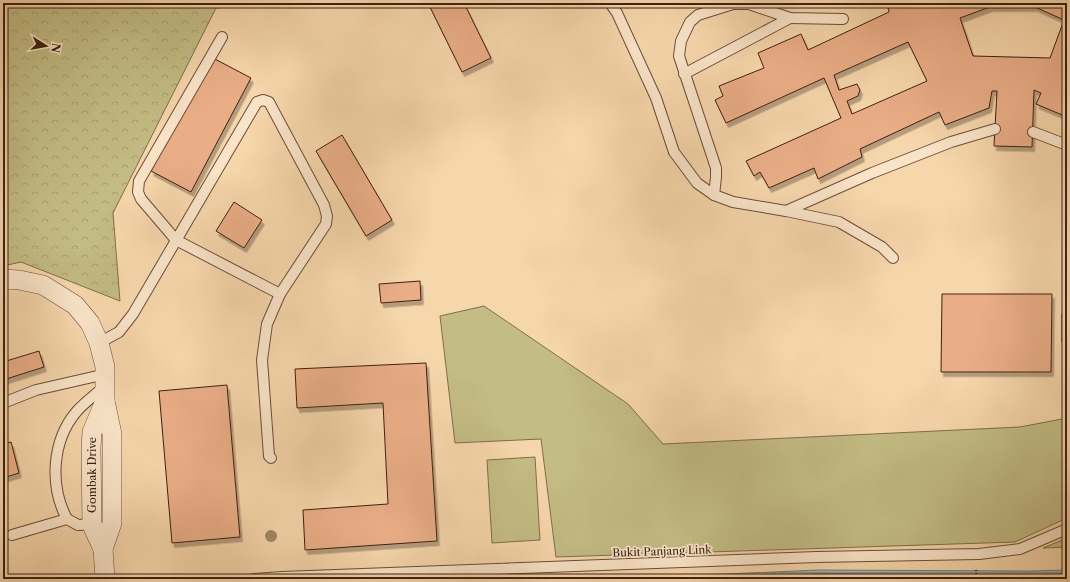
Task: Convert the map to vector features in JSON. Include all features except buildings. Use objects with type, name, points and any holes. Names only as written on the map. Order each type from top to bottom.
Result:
[{"type":"street","name":"Gombak Drive","points":[[3,279],[19,280],[43,285],[75,305],[90,323],[99,342],[106,367],[105,387],[112,434],[112,523],[103,549]]},
{"type":"street","name":"Gombak Drive","points":[[105,387],[92,432],[91,448],[92,525],[103,549],[105,579]]},
{"type":"lane","points":[[610,3],[617,13],[656,98],[674,152],[697,183],[714,195],[733,202],[839,222],[882,247],[893,258]]},
{"type":"lane","points":[[714,195],[716,168],[679,56],[681,41],[690,22],[698,15],[733,4],[749,4],[790,18],[843,19]]},
{"type":"lane","points":[[684,74],[790,18]]},
{"type":"lane","points":[[222,37],[139,181],[138,192],[141,199],[176,240],[280,294]]},
{"type":"lane","points":[[99,342],[119,332],[133,314],[257,102],[263,100],[269,102],[324,205],[326,216],[326,224],[280,294],[267,324],[262,360],[269,456],[271,458]]},
{"type":"lane","points":[[786,211],[872,173],[943,145],[995,130]]},
{"type":"lane","points":[[1033,132],[1067,144]]},
{"type":"lane","points":[[3,403],[36,390],[105,387]]},
{"type":"lane","points":[[105,387],[78,410],[68,423],[59,442],[55,468],[61,508],[67,519],[78,525],[112,523]]},
{"type":"lane","points":[[12,535],[67,519]]},
{"type":"lane","name":"Bukit Panjang Link","points":[[254,579],[802,558],[979,554],[1020,549],[1067,529]]},
{"type":"path","points":[[976,570],[976,579]]},
{"type":"green space","points":[[3,3],[277,3],[216,8],[113,213],[120,301],[21,262],[3,266]]},
{"type":"green space","points":[[484,306],[628,404],[663,444],[1020,427],[1067,418],[1067,518],[1015,542],[556,557],[541,439],[455,443],[440,316]]},
{"type":"green space","points":[[535,457],[540,540],[492,543],[487,460]]},
{"type":"green space","points":[[1067,538],[1067,547],[1043,548]]},
{"type":"water","points":[[818,570],[1067,570],[1067,579],[609,579]]}]
